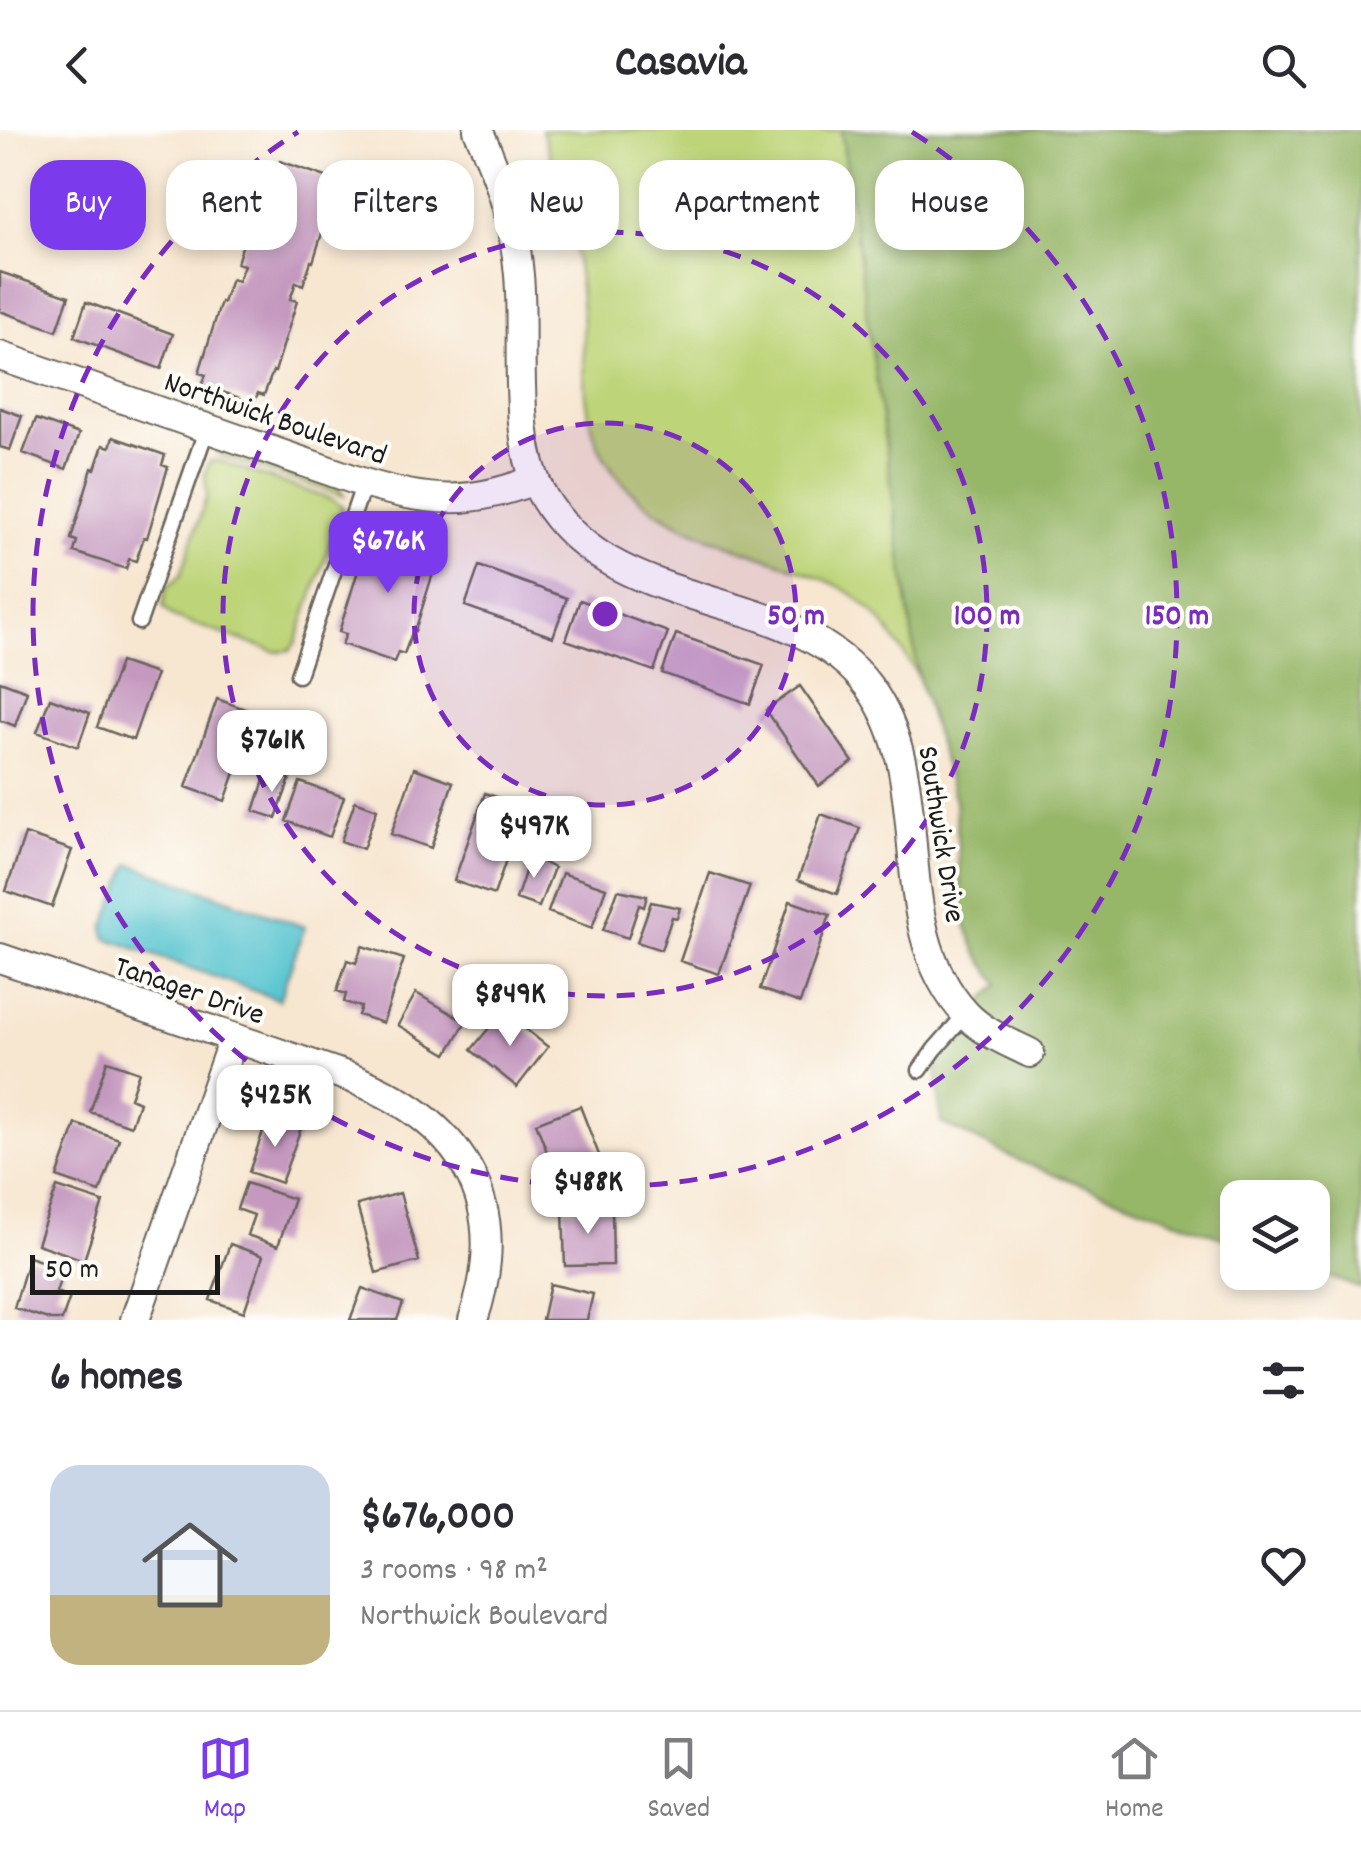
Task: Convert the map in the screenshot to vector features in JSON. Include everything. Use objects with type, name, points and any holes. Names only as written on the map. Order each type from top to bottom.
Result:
[{"type":"street","name":"Southwick Drive","points":[[478,130],[506,205],[516,254],[524,425],[534,480],[545,500],[569,530],[597,555],[652,581],[814,638],[859,674],[876,697],[899,748],[922,924],[938,969],[966,1014],[994,1036],[1030,1053]]},
{"type":"street","name":"Northwick Boulevard","points":[[0,356],[364,483],[410,495],[459,500],[487,496],[534,480]]},
{"type":"street","name":"Tanager Drive","points":[[0,958],[384,1090],[414,1107],[440,1130],[460,1156],[484,1212],[486,1270],[472,1320]]},
{"type":"street","points":[[135,1320],[233,1039]]},
{"type":"lane","points":[[139,622],[207,428]]},
{"type":"lane","points":[[298,675],[364,483]]},
{"type":"lane","points":[[920,1070],[966,1014]]},
{"type":"green space","points":[[542,130],[843,130],[847,160],[639,160],[639,250],[855,250],[855,217],[918,676],[864,603],[808,573],[679,524],[650,507],[625,485],[604,457],[588,408],[575,250],[619,250],[619,160],[552,160]]},
{"type":"green space","points":[[841,130],[1361,130],[1361,1289],[1330,1277],[1330,1180],[1220,1180],[1220,1237],[1024,1163],[941,1123],[935,1049],[999,985],[977,953],[962,915],[955,800],[918,676],[855,229],[855,160],[845,160]]},
{"type":"green space","points":[[221,449],[339,488],[344,496],[222,456],[216,452]]},
{"type":"green space","points":[[210,461],[333,500],[343,507],[296,643],[290,650],[275,652],[173,617],[163,607],[166,588],[181,575],[207,495],[205,474]]},
{"type":"water","points":[[130,864],[305,927],[279,1000],[106,938],[104,928]]},
{"type":"building","points":[[297,167],[317,174],[317,249],[303,285],[296,282],[290,299],[297,301],[275,372],[264,395],[258,393],[254,403],[202,385],[206,375],[199,373],[221,302],[231,279],[238,281],[244,265],[237,263],[241,250],[297,250]]},
{"type":"building","points":[[0,272],[69,296],[57,331],[0,311]]},
{"type":"building","points":[[86,302],[173,334],[161,369],[74,337]]},
{"type":"building","points":[[0,408],[22,416],[10,450],[0,447]]},
{"type":"building","points":[[36,419],[79,434],[66,469],[23,453]]},
{"type":"building","points":[[113,437],[165,455],[162,465],[168,467],[147,538],[144,537],[136,561],[129,559],[126,569],[74,552],[77,541],[71,539],[92,468],[95,469],[103,445],[110,447]]},
{"type":"building","points":[[381,530],[434,548],[430,558],[437,560],[415,631],[404,654],[398,652],[394,662],[342,644],[346,634],[339,632],[361,561],[372,538],[378,540]]},
{"type":"building","points":[[479,566],[567,598],[553,637],[465,606]]},
{"type":"building","points":[[580,600],[668,632],[654,671],[566,640]]},
{"type":"building","points":[[676,634],[764,665],[750,704],[662,673]]},
{"type":"building","points":[[120,662],[156,674],[133,740],[97,727]]},
{"type":"building","points":[[0,681],[27,691],[15,726],[0,720]]},
{"type":"building","points":[[800,686],[853,762],[819,786],[766,710]]},
{"type":"building","points":[[50,698],[90,713],[78,747],[37,732]]},
{"type":"building","points":[[217,699],[256,713],[225,801],[186,787]]},
{"type":"building","points":[[414,768],[453,782],[431,848],[391,834]]},
{"type":"building","points":[[267,771],[290,779],[276,818],[254,811]]},
{"type":"building","points":[[300,782],[344,797],[330,837],[286,821]]},
{"type":"building","points":[[485,793],[524,807],[494,895],[454,881]]},
{"type":"building","points":[[355,801],[377,809],[363,849],[341,841]]},
{"type":"building","points":[[821,814],[860,828],[837,894],[798,880]]},
{"type":"building","points":[[25,834],[72,850],[52,907],[6,891]]},
{"type":"building","points":[[526,854],[554,868],[539,907],[516,899],[527,866],[522,865]]},
{"type":"building","points":[[562,873],[606,888],[592,928],[548,912]]},
{"type":"building","points":[[710,873],[750,886],[719,974],[680,961]]},
{"type":"building","points":[[618,890],[647,896],[644,907],[639,905],[628,938],[603,930]]},
{"type":"building","points":[[790,901],[830,915],[800,1003],[760,989]]},
{"type":"building","points":[[651,902],[680,908],[677,918],[672,917],[661,950],[637,942]]},
{"type":"building","points":[[362,946],[404,959],[383,1023],[358,1015],[361,1007],[344,1002],[346,994],[337,991],[347,960],[356,963]]},
{"type":"building","points":[[416,993],[466,1022],[447,1054],[398,1025]]},
{"type":"building","points":[[503,1011],[548,1047],[517,1087],[471,1050]]},
{"type":"building","points":[[107,1061],[139,1072],[130,1098],[139,1102],[131,1126],[90,1112]]},
{"type":"building","points":[[580,1106],[599,1155],[555,1173],[536,1123]]},
{"type":"building","points":[[268,1117],[301,1128],[281,1183],[249,1172]]},
{"type":"building","points":[[76,1124],[119,1139],[100,1192],[57,1177]]},
{"type":"building","points":[[246,1183],[294,1199],[278,1246],[247,1235],[254,1215],[237,1209]]},
{"type":"building","points":[[57,1187],[103,1202],[84,1260],[37,1244]]},
{"type":"building","points":[[400,1193],[419,1261],[376,1273],[357,1205]]},
{"type":"building","points":[[612,1208],[613,1265],[565,1266],[563,1210]]},
{"type":"building","points":[[230,1244],[263,1256],[244,1312],[210,1300]]},
{"type":"building","points":[[29,1257],[64,1269],[56,1292],[70,1297],[62,1320],[14,1308]]},
{"type":"building","points":[[550,1284],[593,1294],[587,1320],[542,1320]]},
{"type":"building","points":[[362,1288],[403,1303],[397,1320],[350,1320]]}]
